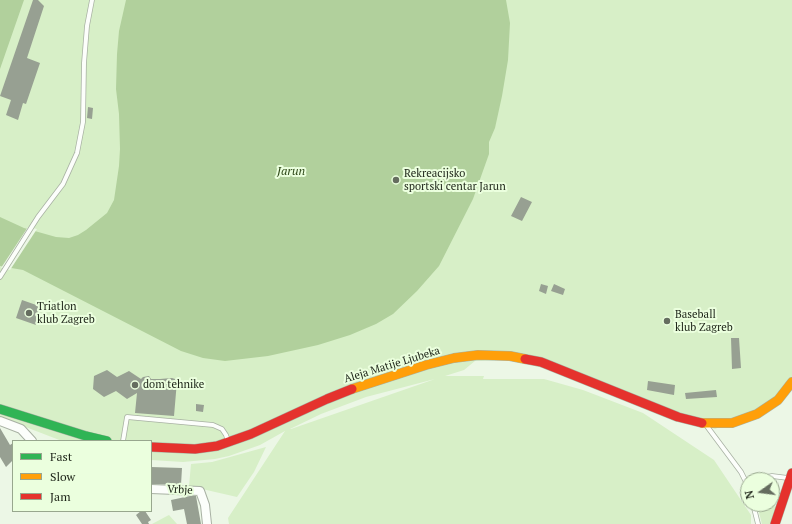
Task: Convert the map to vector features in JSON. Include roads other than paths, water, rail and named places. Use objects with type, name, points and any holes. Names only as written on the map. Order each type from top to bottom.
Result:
[{"type":"street","name":"Aleja Matije Ljubeka","points":[[152,447],[211,447],[251,434],[327,399],[364,385],[426,365],[478,355],[510,356],[541,362],[678,417],[705,424],[732,423],[757,414],[778,400],[792,382]]},
{"type":"street","points":[[0,409],[103,440]]},
{"type":"street","points":[[0,421],[21,429],[31,440]]},
{"type":"street","points":[[775,524],[791,476]]},
{"type":"street","name":"Vrbje","points":[[152,489],[200,491],[205,505],[208,524]]},
{"type":"lane","points":[[0,277],[38,217],[63,184],[77,153],[83,122],[84,63],[87,26],[92,0]]},
{"type":"lane","points":[[123,440],[127,417],[213,425],[222,429],[228,442]]},
{"type":"lane","points":[[705,424],[741,472]]},
{"type":"lane","points":[[780,476],[791,476]]},
{"type":"lane","points":[[755,512],[758,524]]},
{"type":"water","points":[[0,0],[24,0],[0,69]]},
{"type":"water","name":"Jarun","points":[[126,0],[506,0],[510,23],[508,60],[495,128],[489,142],[489,154],[473,199],[439,266],[417,291],[393,314],[376,324],[350,335],[318,345],[268,356],[225,361],[203,358],[181,351],[23,270],[0,266],[0,217],[24,228],[56,237],[69,238],[86,230],[107,213],[114,200],[120,149],[119,114],[116,89],[117,54],[119,31]]},
{"type":"place","name":"Rekreacijsko sportski centar Jarun","points":[[396,180]]},
{"type":"place","name":"Triatlon klub Zagreb","points":[[29,313]]},
{"type":"place","name":"Baseball klub Zagreb","points":[[667,321]]},
{"type":"place","name":"dom tehnike","points":[[135,385]]}]
